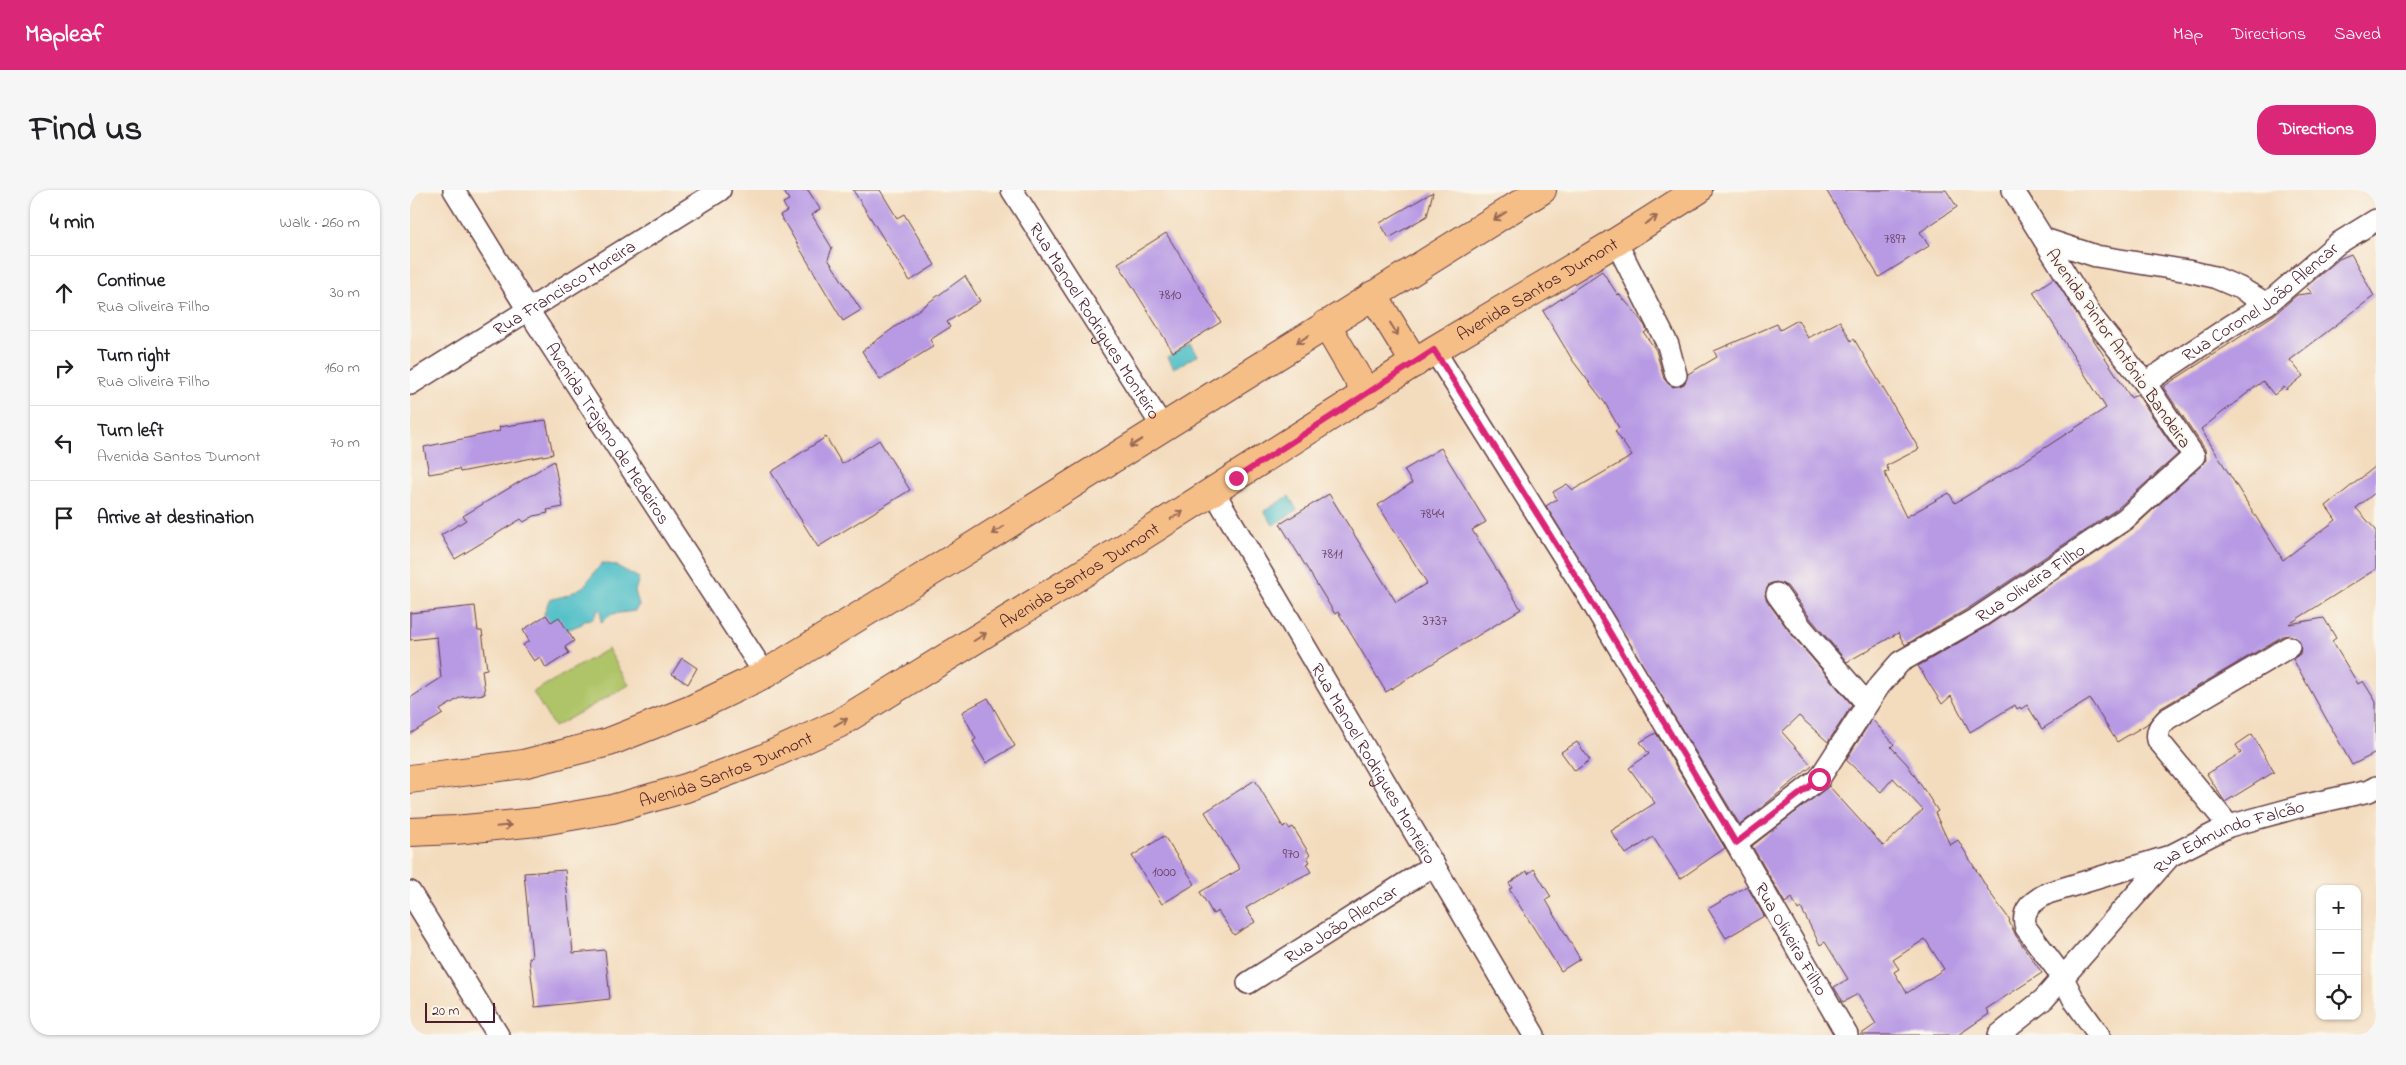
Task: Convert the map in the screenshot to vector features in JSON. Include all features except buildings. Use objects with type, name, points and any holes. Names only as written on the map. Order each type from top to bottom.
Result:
[{"type":"main road","name":"Avenida Santos Dumont","points":[[410,832],[455,830],[536,822],[612,809],[686,788],[762,759],[838,724],[1214,492],[1424,356],[1616,242],[1698,190]]},
{"type":"main road","points":[[410,779],[522,764],[609,742],[690,710],[765,674],[1373,295],[1532,192]]},
{"type":"main road","points":[[1373,295],[1424,356]]},
{"type":"main road","points":[[1326,324],[1367,394]]},
{"type":"street","name":"Avenida Trajano de Medeiros","points":[[454,190],[528,310],[765,674]]},
{"type":"street","name":"Rua Francisco Moreira","points":[[410,384],[720,190]]},
{"type":"street","name":"Rua Manoel Rodrigues Monteiro","points":[[1012,190],[1162,426]]},
{"type":"street","name":"Avenida Pintor Antônio Bandeira","points":[[2013,190],[2094,318],[2145,383],[2194,456]]},
{"type":"street","name":"Rua Coronel João Alencar","points":[[2145,383],[2267,304],[2336,244],[2376,220]]},
{"type":"street","points":[[2044,239],[2096,256],[2214,277],[2240,288],[2267,304]]},
{"type":"street","points":[[1616,242],[1668,345],[1676,375]]},
{"type":"street","name":"Rua Oliveira Filho","points":[[1424,356],[1584,589],[1736,843],[1846,1035]]},
{"type":"street","name":"Rua Oliveira Filho","points":[[1736,843],[1819,779],[1879,686],[1900,662],[1979,617],[2117,524],[2194,456]]},
{"type":"street","name":"Rua Manoel Rodrigues Monteiro","points":[[1214,492],[1534,1035]]},
{"type":"street","points":[[1778,594],[1801,627],[1867,704]]},
{"type":"street","points":[[2229,826],[2164,747],[2156,733],[2167,719],[2289,647]]},
{"type":"street","name":"Rua Edmundo Falcão","points":[[2062,976],[2170,856],[2229,826],[2302,806],[2374,792]]},
{"type":"street","points":[[2099,1035],[2074,1000],[2062,976],[2026,928],[2024,920],[2026,910],[2035,900],[2074,884],[2170,856]]},
{"type":"street","name":"Rua João Alencar","points":[[1248,983],[1434,864]]},
{"type":"street","points":[[410,892],[498,1035]]},
{"type":"street","points":[[1999,1035],[2044,1000],[2062,976]]},
{"type":"green space","points":[[608,649],[629,685],[554,727],[533,692]]},
{"type":"water","points":[[1191,344],[1198,355],[1174,368],[1168,357]]},
{"type":"water","points":[[1289,496],[1297,510],[1273,525],[1264,511]]},
{"type":"water","points":[[602,563],[615,565],[639,578],[635,591],[639,605],[635,611],[612,614],[601,622],[601,611],[599,609],[593,619],[584,620],[582,624],[564,631],[546,619],[544,614],[549,600],[568,595],[584,586]]},
{"type":"route","points":[[1236,478],[1434,350],[1584,589],[1736,843],[1819,779]]}]
